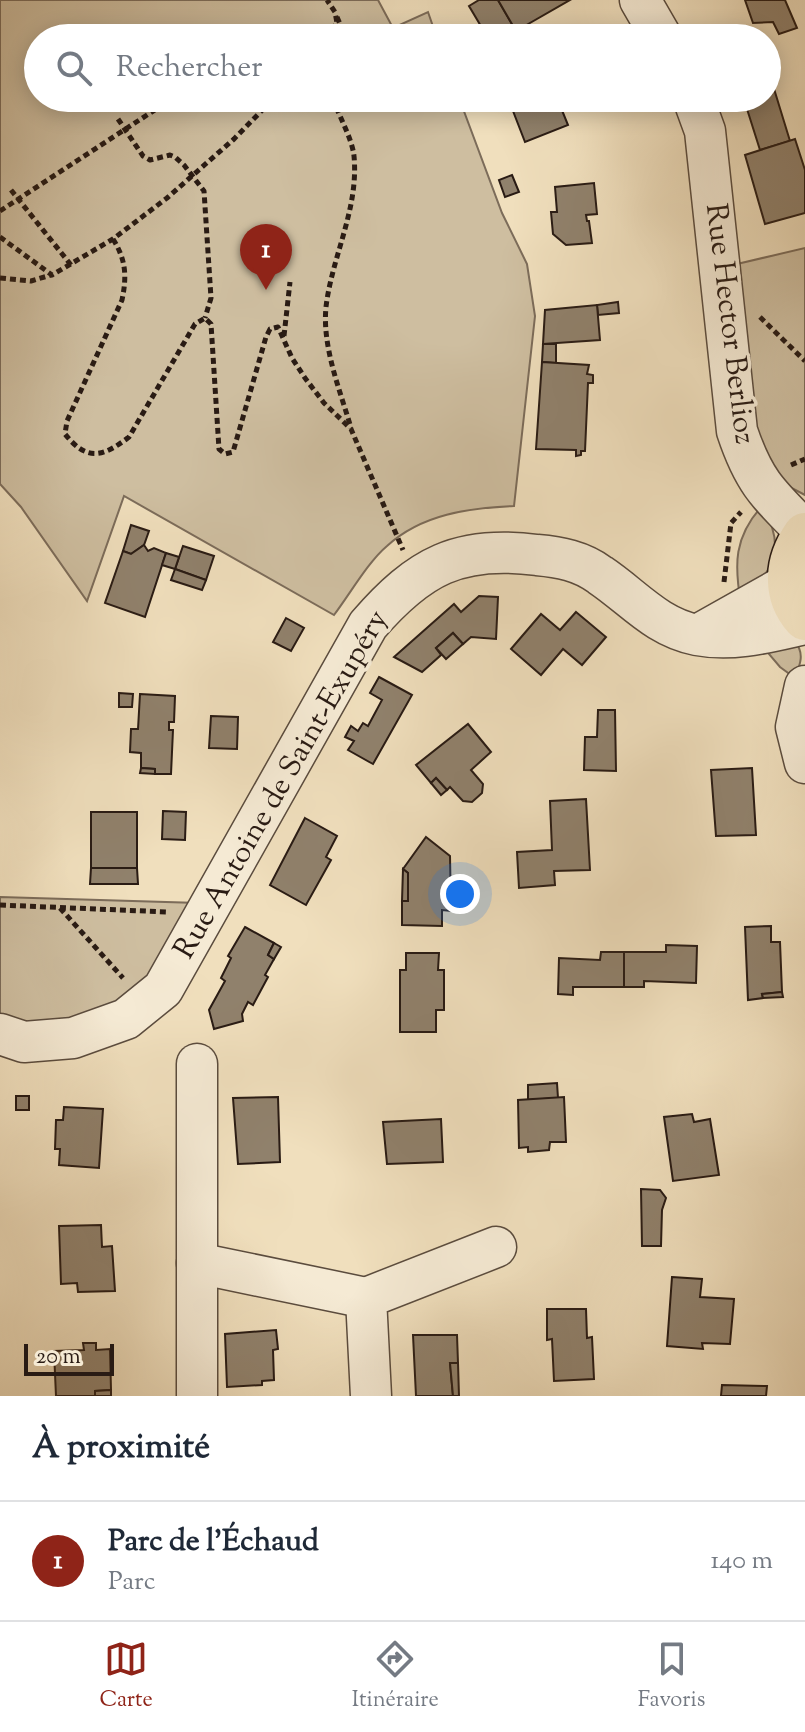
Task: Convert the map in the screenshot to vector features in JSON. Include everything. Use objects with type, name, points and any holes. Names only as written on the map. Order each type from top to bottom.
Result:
[{"type":"main road","points":[[800,609],[790,565],[805,533]]},
{"type":"street","points":[[640,0],[654,24]]},
{"type":"street","name":"Rue Hector Berlioz","points":[[698,112],[705,131],[737,431],[747,461],[762,487],[805,533]]},
{"type":"street","name":"Rue Antoine de Saint-Exupéry","points":[[0,1034],[24,1042],[73,1038],[126,1019],[163,989],[368,625],[393,596],[431,568],[466,554],[507,551],[566,558],[599,573],[655,620],[697,635],[731,618],[800,609]]},
{"type":"street","points":[[805,686],[796,727],[805,763]]},
{"type":"street","points":[[197,1064],[197,1396]]},
{"type":"street","points":[[197,1263],[366,1298],[496,1247]]},
{"type":"street","points":[[366,1298],[371,1396]]},
{"type":"path","points":[[327,0],[340,24]]},
{"type":"path","points":[[335,12],[336,24]]},
{"type":"path","points":[[0,211],[152,112]]},
{"type":"path","points":[[0,278],[31,281],[52,275],[113,239],[167,198],[260,112]]},
{"type":"path","points":[[338,112],[354,153],[354,186],[348,228],[326,308],[328,345],[351,429],[404,550]]},
{"type":"path","points":[[113,239],[126,266],[122,300],[67,421],[65,434],[77,450],[95,454],[114,449],[129,437],[195,324],[205,318],[211,298],[204,191],[180,160],[170,155],[156,160],[143,156],[118,119]]},
{"type":"path","points":[[11,190],[71,265]]},
{"type":"path","points":[[0,237],[52,275]]},
{"type":"path","points":[[284,337],[290,282]]},
{"type":"path","points":[[205,318],[211,324],[219,449],[225,454],[233,452],[266,337],[270,329],[278,327],[305,378],[324,403],[351,429]]},
{"type":"path","points":[[60,907],[145,1004]]},
{"type":"shaded area","points":[[0,0],[378,0],[391,24],[24,24],[24,112],[464,112],[502,213],[527,264],[535,316],[514,506],[447,515],[401,535],[373,561],[334,615],[124,496],[87,601],[21,507],[0,484]]},
{"type":"shaded area","points":[[428,12],[432,24],[402,24]]},
{"type":"shaded area","points":[[805,248],[805,495],[782,483],[756,448],[720,268]]},
{"type":"shaded area","points":[[762,506],[774,536],[773,559],[761,581],[741,604],[738,552],[746,529]]},
{"type":"shaded area","points":[[795,642],[801,655],[795,678],[780,667],[763,647]]},
{"type":"shaded area","points":[[0,897],[198,903],[148,986],[90,1017],[30,1027],[0,1019]]},
{"type":"building","points":[[479,0],[498,0],[512,24],[480,24],[469,6]]},
{"type":"building","points":[[498,0],[570,0],[528,24],[512,24]]},
{"type":"building","points":[[745,0],[785,0],[797,28],[781,33],[781,24],[753,23]]},
{"type":"building","points":[[513,112],[563,112],[568,125],[525,142]]},
{"type":"building","points":[[748,112],[781,112],[790,141],[760,150]]},
{"type":"building","points":[[795,139],[805,170],[805,213],[765,224],[745,155]]},
{"type":"building","points":[[512,175],[519,192],[505,197],[499,180]]},
{"type":"building","points":[[594,183],[597,214],[586,215],[592,243],[566,245],[553,234],[551,212],[557,212],[555,187]]},
{"type":"building","points":[[618,302],[619,313],[598,315],[597,305]]},
{"type":"building","points":[[597,305],[600,340],[543,344],[545,310]]},
{"type":"building","points":[[543,344],[556,344],[556,363],[542,362]]},
{"type":"building","points":[[542,362],[589,365],[587,374],[593,375],[593,383],[588,383],[585,451],[581,451],[581,455],[576,456],[576,450],[536,449]]},
{"type":"building","points":[[131,525],[149,531],[144,545],[131,554],[123,551]]},
{"type":"building","points":[[144,545],[148,551],[154,548],[166,553],[145,617],[105,603],[123,551],[131,554]]},
{"type":"building","points":[[183,546],[214,556],[206,580],[175,569]]},
{"type":"building","points":[[166,553],[179,557],[175,569],[162,565]]},
{"type":"building","points":[[175,569],[206,580],[202,590],[171,580]]},
{"type":"building","points":[[479,596],[498,597],[496,639],[471,637],[463,644],[453,633],[436,648],[441,655],[422,672],[394,657],[454,604],[461,612]]},
{"type":"building","points":[[576,612],[606,637],[582,665],[563,649],[541,675],[511,649],[541,614],[560,630]]},
{"type":"building","points":[[286,618],[304,628],[291,651],[273,642]]},
{"type":"building","points":[[453,633],[463,644],[446,659],[436,648]]},
{"type":"building","points":[[379,677],[412,695],[373,764],[348,750],[354,741],[345,737],[351,726],[358,731],[363,723],[368,726],[382,700],[370,693]]},
{"type":"building","points":[[119,693],[133,694],[132,707],[119,707]]},
{"type":"building","points":[[140,694],[175,696],[174,722],[169,722],[169,730],[173,730],[171,774],[155,774],[155,769],[141,768],[141,753],[130,752],[131,729],[138,729]]},
{"type":"building","points":[[598,710],[615,710],[616,771],[584,770],[585,737],[597,737]]},
{"type":"building","points":[[211,716],[238,717],[237,749],[209,748]]},
{"type":"building","points":[[468,724],[491,752],[471,770],[483,784],[482,793],[472,802],[463,801],[436,778],[431,783],[416,765]]},
{"type":"building","points":[[141,768],[155,769],[155,774],[140,773]]},
{"type":"building","points":[[752,768],[756,835],[716,836],[711,770]]},
{"type":"building","points":[[436,778],[447,790],[441,795],[431,783]]},
{"type":"building","points":[[586,799],[590,870],[554,871],[555,885],[519,888],[517,852],[552,850],[550,801]]},
{"type":"building","points":[[163,811],[186,812],[185,840],[162,839]]},
{"type":"building","points":[[91,812],[137,812],[137,868],[91,868]]},
{"type":"building","points":[[305,818],[337,836],[326,857],[331,860],[306,905],[270,885]]},
{"type":"building","points":[[426,837],[450,856],[451,911],[442,910],[442,926],[402,925],[402,901],[408,901],[408,873],[403,869]]},
{"type":"building","points":[[91,868],[137,868],[138,884],[90,884]]},
{"type":"building","points":[[403,869],[408,873],[408,901],[402,901]]},
{"type":"building","points":[[771,926],[771,942],[780,942],[782,992],[762,994],[763,998],[748,1000],[745,927]]},
{"type":"building","points":[[245,927],[274,943],[268,955],[274,959],[253,1005],[248,1002],[242,1014],[243,1021],[214,1029],[209,1010],[225,981],[221,978],[231,958],[228,956]]},
{"type":"building","points":[[274,943],[281,947],[274,959],[268,955]]},
{"type":"building","points":[[666,945],[697,946],[696,983],[644,981],[644,987],[624,987],[624,952],[666,952]]},
{"type":"building","points":[[601,952],[624,952],[624,987],[573,987],[573,995],[558,994],[559,958],[600,960]]},
{"type":"building","points":[[406,953],[439,953],[438,970],[444,970],[444,1010],[436,1010],[436,1032],[400,1032],[400,970],[406,970]]},
{"type":"building","points":[[782,992],[783,997],[763,998],[762,994]]},
{"type":"building","points":[[557,1083],[558,1098],[528,1100],[528,1085]]},
{"type":"building","points":[[16,1096],[29,1096],[29,1110],[16,1110]]},
{"type":"building","points":[[278,1097],[280,1162],[238,1164],[233,1098]]},
{"type":"building","points":[[564,1097],[566,1142],[550,1142],[549,1150],[528,1152],[528,1147],[519,1148],[518,1100]]},
{"type":"building","points":[[64,1107],[103,1109],[99,1168],[59,1165],[60,1149],[55,1149],[56,1120],[63,1120]]},
{"type":"building","points":[[692,1114],[694,1122],[710,1119],[719,1175],[673,1181],[664,1117]]},
{"type":"building","points":[[441,1119],[443,1162],[387,1164],[383,1122]]},
{"type":"building","points":[[641,1189],[660,1190],[666,1198],[662,1210],[661,1246],[642,1246]]},
{"type":"building","points":[[101,1225],[102,1247],[112,1246],[115,1291],[78,1292],[77,1283],[61,1284],[59,1226]]},
{"type":"building","points":[[672,1277],[702,1279],[700,1297],[734,1299],[730,1344],[702,1343],[703,1349],[667,1346]]},
{"type":"building","points":[[547,1309],[586,1309],[587,1338],[592,1337],[594,1379],[554,1381],[552,1339],[547,1340]]},
{"type":"building","points":[[276,1330],[278,1349],[273,1350],[274,1380],[262,1381],[262,1385],[227,1387],[225,1334]]},
{"type":"building","points":[[413,1335],[457,1335],[458,1363],[450,1363],[453,1396],[416,1396]]},
{"type":"building","points":[[83,1343],[96,1343],[96,1350],[110,1349],[111,1390],[95,1391],[95,1396],[56,1396],[54,1351],[84,1350]]},
{"type":"building","points":[[450,1363],[458,1363],[459,1396],[453,1396]]},
{"type":"building","points":[[722,1385],[767,1386],[766,1396],[721,1396]]},
{"type":"building","points":[[111,1390],[111,1396],[95,1396],[95,1391]]},
{"type":"place","name":"Parc de l'Échaud","points":[[266,290]]}]
